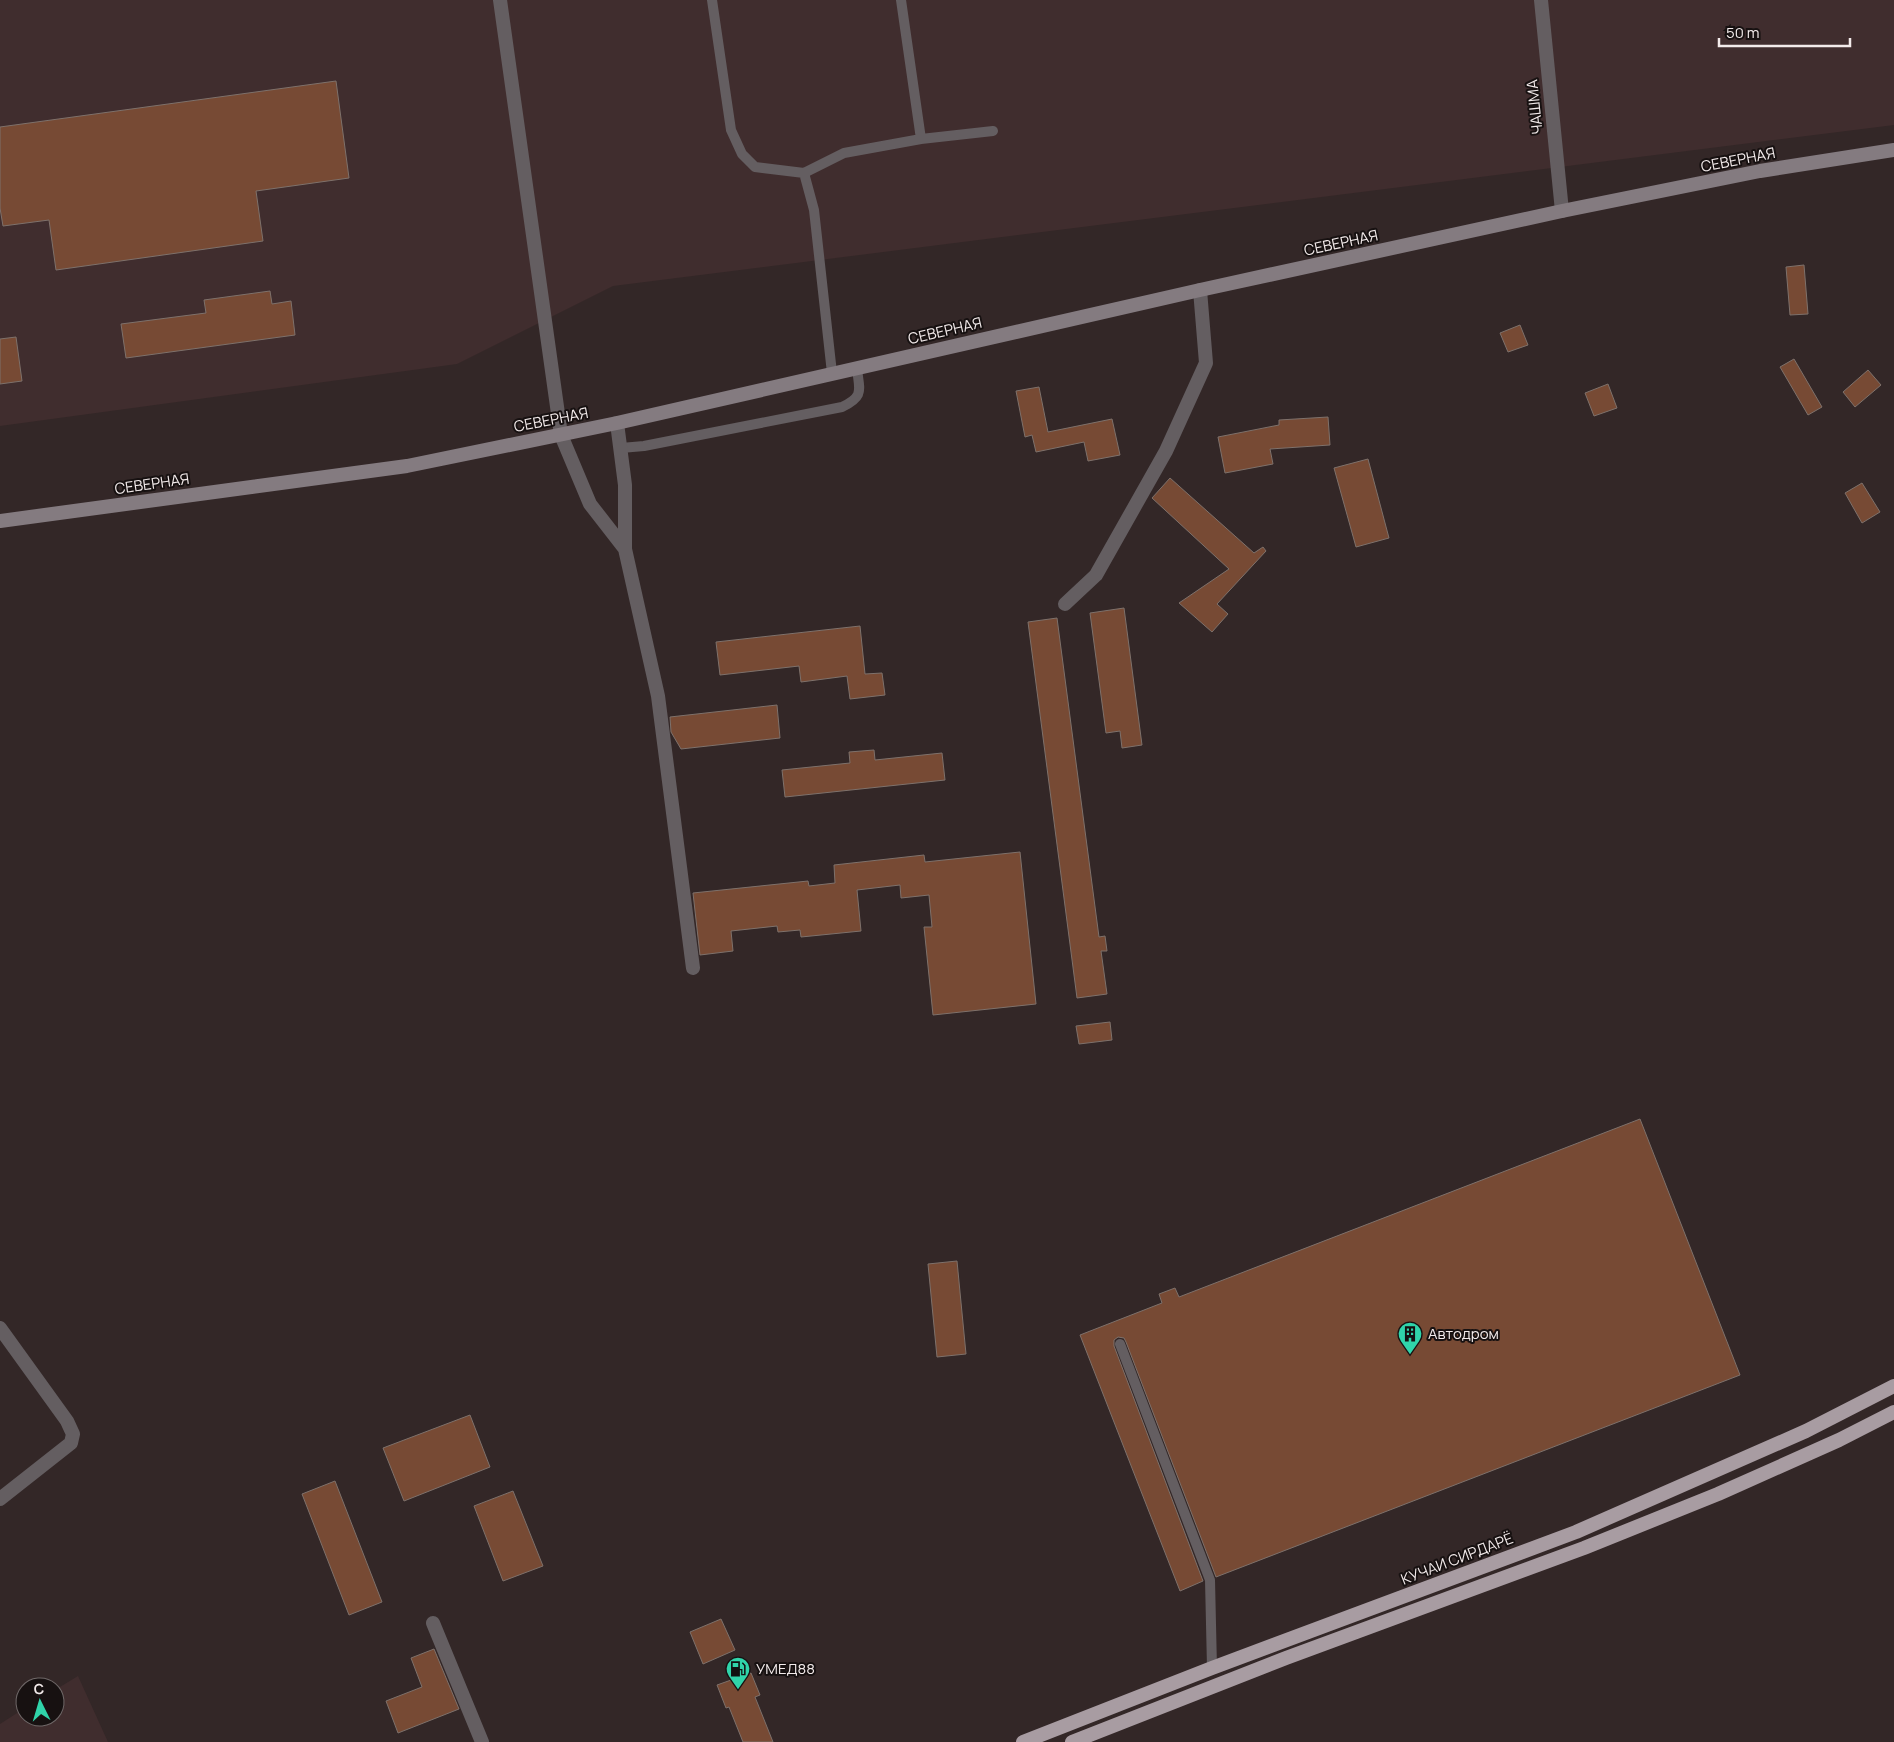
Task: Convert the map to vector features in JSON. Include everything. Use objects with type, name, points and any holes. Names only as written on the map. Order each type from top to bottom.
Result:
[{"type":"highway","name":"КУЧАИ СИРДАРЁ","points":[[1023,1742],[1212,1668],[1576,1532],[1806,1431],[1894,1386]]},
{"type":"highway","points":[[1072,1742],[1216,1685],[1584,1548],[1718,1494],[1839,1440],[1894,1412]]},
{"type":"highway","points":[[1212,1668],[1216,1685]]},
{"type":"main road","name":"СЕВЕРНАЯ","points":[[0,521],[407,466],[617,423],[1200,290],[1562,211],[1760,172],[1894,150]]},
{"type":"street","points":[[500,0],[561,435],[590,504],[625,549]]},
{"type":"street","name":"ЧАШМА","points":[[1541,0],[1562,211]]},
{"type":"street","points":[[1065,604],[1096,575],[1166,451],[1206,363],[1200,290]]},
{"type":"street","points":[[617,423],[625,485],[625,549],[658,696],[692,968]]},
{"type":"street","points":[[0,1328],[67,1421],[73,1434],[71,1444],[0,1499]]},
{"type":"street","points":[[433,1623],[482,1742]]},
{"type":"lane","points":[[712,0],[731,130],[742,154],[755,167],[804,173],[844,153],[921,139],[993,131]]},
{"type":"lane","points":[[901,0],[921,139]]},
{"type":"lane","points":[[804,173],[814,210],[832,373]]},
{"type":"lane","points":[[621,448],[644,446],[842,407],[855,401],[859,393],[857,368]]},
{"type":"lane","points":[[1120,1344],[1210,1580],[1212,1668]]},
{"type":"shaded area","points":[[0,0],[1894,0],[1894,125],[613,286],[457,364],[0,426]]},
{"type":"shaded area","points":[[78,1676],[108,1742],[0,1742],[0,1724],[15,1714],[15,1727],[65,1727],[65,1684]]},
{"type":"building","points":[[336,81],[349,178],[256,191],[263,241],[56,270],[49,220],[3,226],[0,208],[0,127]]},
{"type":"building","points":[[1804,265],[1808,314],[1790,315],[1786,267]]},
{"type":"building","points":[[270,291],[272,304],[291,301],[295,335],[126,358],[121,324],[206,313],[204,300]]},
{"type":"building","points":[[1520,325],[1528,345],[1508,352],[1500,333]]},
{"type":"building","points":[[16,337],[22,381],[0,384],[0,339]]},
{"type":"building","points":[[1794,359],[1822,407],[1808,415],[1780,367]]},
{"type":"building","points":[[1868,370],[1881,385],[1855,407],[1843,392]]},
{"type":"building","points":[[1608,384],[1617,408],[1594,416],[1585,393]]},
{"type":"building","points":[[1039,387],[1048,432],[1112,419],[1120,455],[1088,461],[1084,442],[1036,452],[1032,435],[1025,437],[1016,391]]},
{"type":"building","points":[[1328,417],[1330,445],[1270,449],[1273,464],[1225,473],[1218,437],[1279,425],[1279,420]]},
{"type":"building","points":[[1368,459],[1389,538],[1356,547],[1334,468]]},
{"type":"building","points":[[1170,478],[1254,553],[1263,547],[1266,551],[1217,604],[1228,614],[1212,632],[1179,603],[1229,569],[1152,498]]},
{"type":"building","points":[[1862,483],[1880,512],[1862,523],[1845,493]]},
{"type":"building","points":[[1124,608],[1142,745],[1122,748],[1120,731],[1106,733],[1090,613]]},
{"type":"building","points":[[1057,618],[1099,937],[1105,936],[1107,951],[1101,951],[1107,994],[1077,998],[1028,622]]},
{"type":"building","points":[[860,626],[865,674],[882,673],[885,695],[850,699],[847,676],[801,682],[799,666],[720,675],[716,642]]},
{"type":"building","points":[[777,705],[780,738],[681,749],[671,732],[670,717]]},
{"type":"building","points":[[874,750],[875,760],[942,753],[945,780],[785,797],[782,770],[850,763],[849,752]]},
{"type":"building","points":[[1020,852],[1036,1004],[933,1015],[924,927],[932,927],[929,895],[901,898],[900,885],[857,890],[861,931],[801,937],[800,930],[778,932],[777,926],[731,931],[733,951],[700,955],[693,893],[808,881],[809,886],[835,883],[834,865],[924,855],[925,862]]},
{"type":"building","points":[[1110,1022],[1112,1040],[1079,1044],[1076,1026]]},
{"type":"building","name":"Автодром","points":[[1640,1119],[1740,1375],[1216,1577],[1126,1342],[1124,1338],[1118,1337],[1114,1340],[1114,1346],[1203,1581],[1180,1591],[1080,1335],[1162,1303],[1159,1294],[1175,1288],[1179,1297]]},
{"type":"building","points":[[957,1261],[966,1354],[937,1357],[928,1264]]},
{"type":"building","points":[[470,1415],[490,1467],[404,1501],[383,1448]]},
{"type":"building","points":[[335,1481],[382,1602],[349,1615],[302,1494]]},
{"type":"building","points":[[513,1491],[543,1566],[503,1581],[474,1506]]},
{"type":"building","points":[[721,1619],[735,1650],[703,1664],[690,1632]]},
{"type":"building","points":[[434,1649],[459,1709],[398,1733],[386,1701],[422,1687],[411,1658]]},
{"type":"building","points":[[751,1673],[760,1695],[755,1697],[773,1742],[743,1742],[729,1707],[726,1708],[717,1685]]},
{"type":"place","name":"Автодром","points":[[1410,1355]]},
{"type":"place","name":"УМЕД88","points":[[738,1690]]}]
